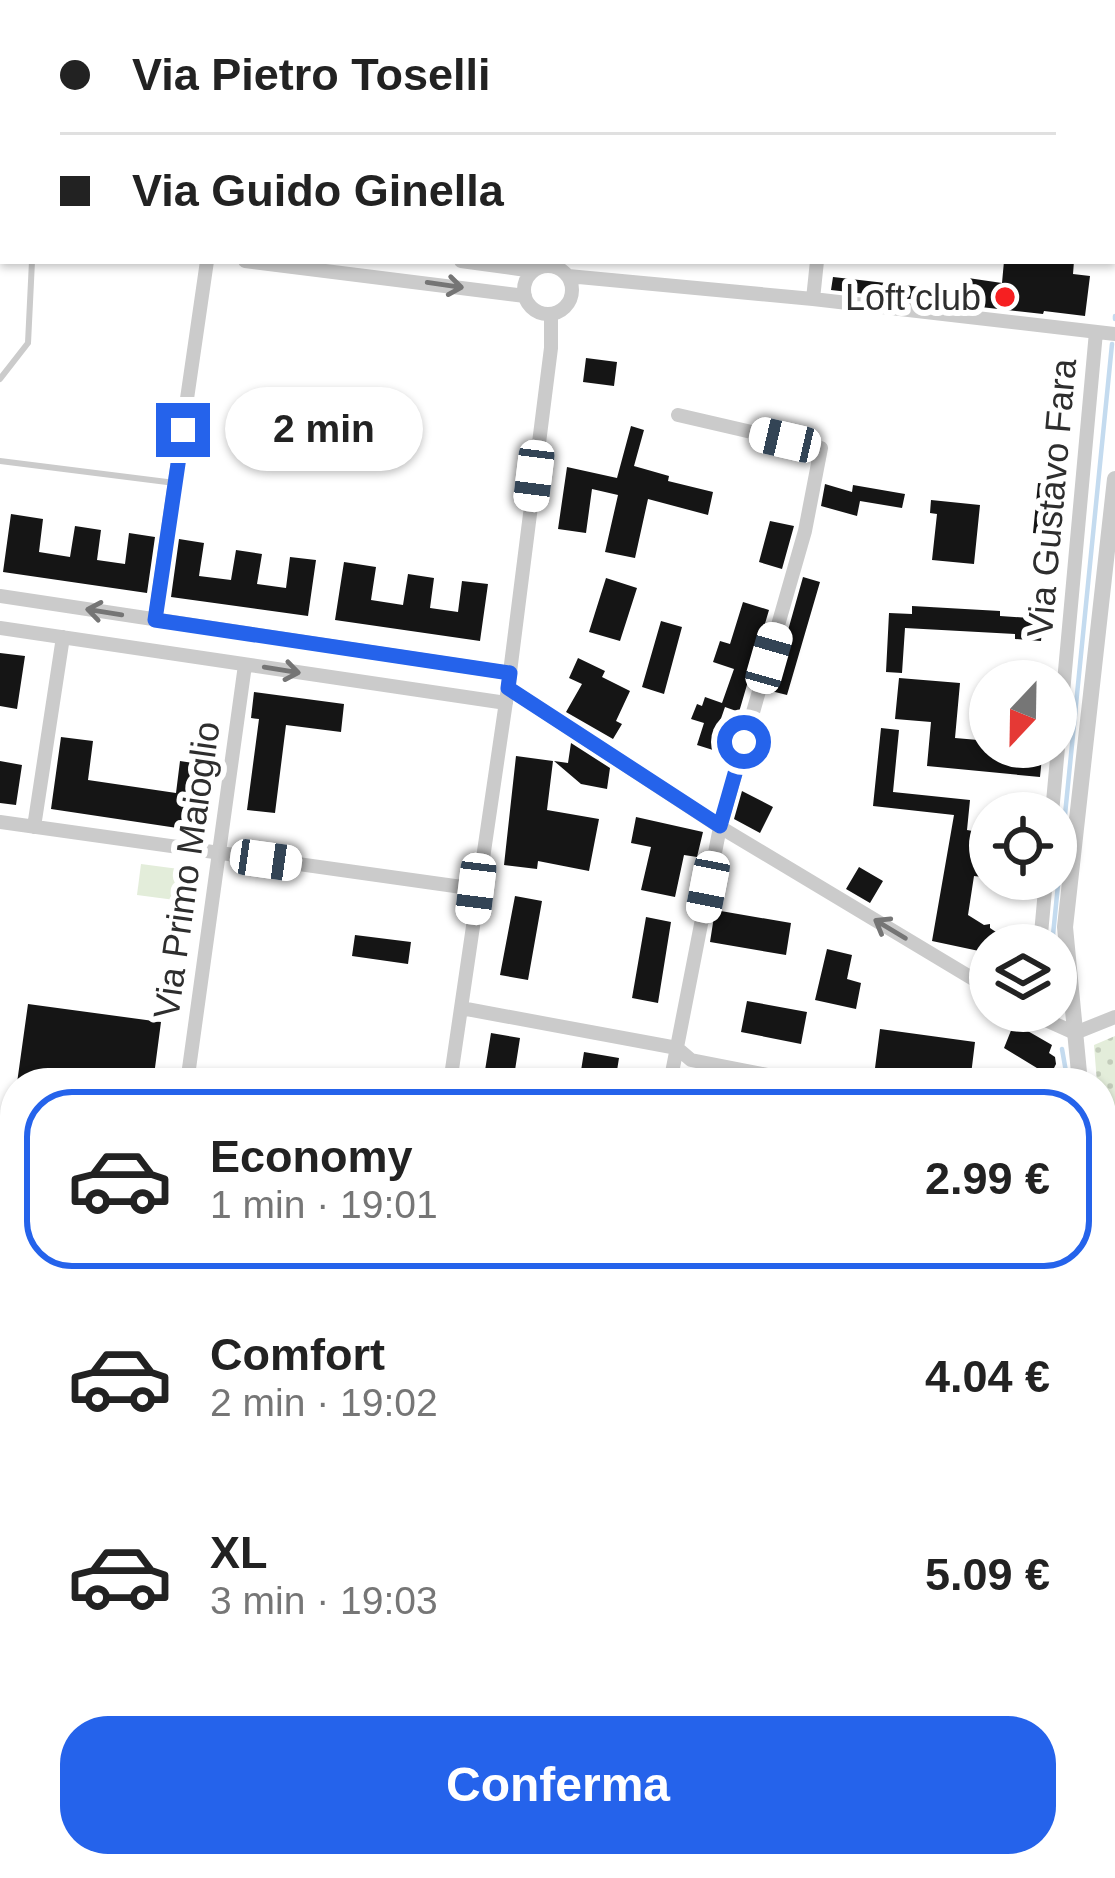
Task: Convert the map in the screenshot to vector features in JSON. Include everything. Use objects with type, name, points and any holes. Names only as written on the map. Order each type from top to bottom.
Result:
[{"type":"street","points":[[155,620],[208,264]]},
{"type":"street","points":[[269,264],[524,296],[538,312],[551,314],[569,303],[572,289],[568,276],[556,266],[540,266],[525,282],[524,296]]},
{"type":"street","points":[[482,264],[532,271]]},
{"type":"street","points":[[813,298],[817,264]]},
{"type":"street","points":[[568,276],[813,298],[1115,334]]},
{"type":"street","points":[[452,1068],[508,688],[551,348],[551,314]]},
{"type":"street","name":"Via Gustavo Fara","points":[[1054,792],[1096,332]]},
{"type":"street","points":[[673,1068],[720,826],[805,531],[821,448],[678,416]]},
{"type":"street","points":[[1079,1068],[1065,927],[1115,479]]},
{"type":"street","points":[[0,596],[155,620],[508,688],[720,826],[969,976]]},
{"type":"street","points":[[0,628],[245,665],[508,688]]},
{"type":"street","points":[[34,827],[63,638]]},
{"type":"street","name":"Via Primo Maioglio","points":[[189,1068],[245,665]]},
{"type":"street","points":[[0,822],[476,889]]},
{"type":"street","points":[[461,1008],[677,1048],[691,1060],[732,1068]]},
{"type":"street","points":[[1076,1034],[1115,1017]]},
{"type":"street","points":[[1072,1032],[1076,1034]]},
{"type":"lane","points":[[0,379],[28,343],[32,264]]},
{"type":"lane","points":[[0,364],[10,366]]},
{"type":"lane","points":[[0,461],[175,483]]},
{"type":"green space","points":[[141,864],[194,871],[190,902],[137,895]]},
{"type":"green space","points":[[1115,1036],[1115,1068],[1096,1068],[1094,1045]]},
{"type":"building","points":[[1004,264],[1074,264],[1073,274],[1090,276],[1085,316],[831,290],[833,277],[965,292],[968,278],[1002,283]]},
{"type":"building","points":[[586,358],[617,362],[614,386],[583,382]]},
{"type":"building","points":[[631,426],[644,430],[634,466],[669,476],[668,481],[713,492],[708,515],[648,499],[635,558],[605,552],[618,495],[592,489],[586,533],[558,529],[567,467],[617,478]]},
{"type":"building","points":[[1038,483],[1068,486],[1063,536],[1033,533]]},
{"type":"building","points":[[825,484],[852,492],[853,485],[905,494],[902,508],[860,501],[857,516],[821,506]]},
{"type":"building","points":[[931,500],[980,505],[974,564],[932,560],[937,514],[930,513]]},
{"type":"building","points":[[11,514],[43,519],[39,552],[70,557],[75,526],[101,530],[97,560],[125,564],[129,533],[155,537],[147,593],[3,572]]},
{"type":"building","points":[[770,521],[794,526],[782,569],[759,562]]},
{"type":"building","points":[[179,539],[204,543],[199,576],[231,580],[236,550],[262,554],[257,584],[286,588],[290,557],[316,560],[308,616],[171,597]]},
{"type":"building","points":[[344,562],[376,567],[371,600],[403,605],[408,574],[434,578],[430,608],[458,612],[462,581],[488,584],[480,641],[335,620]]},
{"type":"building","points":[[803,577],[820,582],[787,695],[771,691]]},
{"type":"building","points":[[606,578],[637,588],[620,641],[589,632]]},
{"type":"building","points":[[743,602],[769,610],[739,712],[725,707],[716,733],[734,739],[729,755],[697,745],[704,723],[691,719],[705,697],[722,703],[734,669],[713,662],[720,641],[730,644]]},
{"type":"building","points":[[912,606],[1000,611],[1000,616],[1043,619],[1041,641],[1015,639],[1015,634],[905,628],[902,673],[886,672],[889,613],[912,614]]},
{"type":"building","points":[[661,621],[682,627],[664,694],[642,687]]},
{"type":"building","points":[[0,653],[25,656],[17,709],[0,706]]},
{"type":"building","points":[[578,658],[630,691],[613,739],[566,712],[582,684],[569,678]]},
{"type":"building","points":[[899,678],[960,683],[955,738],[969,739],[969,768],[1041,768],[1040,777],[927,766],[931,722],[895,719]]},
{"type":"building","points":[[254,692],[344,704],[341,732],[286,725],[275,813],[247,810],[259,719],[251,718]]},
{"type":"building","points":[[881,728],[899,730],[893,792],[969,800],[968,915],[982,924],[969,924],[969,949],[932,941],[954,815],[873,806]]},
{"type":"building","points":[[61,737],[93,741],[88,780],[176,793],[180,761],[213,766],[204,832],[51,809]]},
{"type":"building","points":[[571,743],[610,768],[607,789],[581,784],[554,761],[568,763]]},
{"type":"building","points":[[516,756],[553,761],[547,810],[599,819],[589,871],[538,861],[537,869],[504,865]]},
{"type":"building","points":[[0,761],[22,765],[16,805],[0,803]]},
{"type":"building","points":[[742,791],[773,807],[760,833],[734,819]]},
{"type":"building","points":[[636,817],[703,832],[697,857],[684,855],[675,897],[641,890],[651,847],[631,843]]},
{"type":"building","points":[[859,867],[883,881],[870,903],[846,889]]},
{"type":"building","points":[[515,896],[542,901],[528,980],[500,975]]},
{"type":"building","points":[[715,910],[791,923],[786,955],[710,942]]},
{"type":"building","points":[[646,917],[671,922],[658,1003],[632,998]]},
{"type":"building","points":[[355,935],[411,942],[408,964],[352,956]]},
{"type":"building","points":[[827,949],[852,955],[847,979],[861,983],[856,1009],[815,1000]]},
{"type":"building","points":[[747,1001],[807,1012],[801,1044],[741,1032]]},
{"type":"building","points":[[28,1004],[161,1022],[155,1068],[19,1068]]},
{"type":"building","points":[[880,1029],[975,1042],[972,1068],[875,1068]]},
{"type":"building","points":[[1010,1032],[1030,1032],[1052,1045],[1049,1053],[1055,1057],[1054,1068],[1037,1068],[1004,1048]]},
{"type":"building","points":[[491,1033],[520,1038],[515,1068],[485,1068]]},
{"type":"building","points":[[584,1052],[619,1058],[617,1068],[581,1068]]},
{"type":"waterway","points":[[1054,924],[1112,344]]},
{"type":"waterway","points":[[1062,1049],[1065,1068]]},
{"type":"place","name":"Loft club","points":[[1005,297]]},
{"type":"route","points":[[183,430],[155,620],[510,673],[508,688],[720,826],[744,742]]}]
